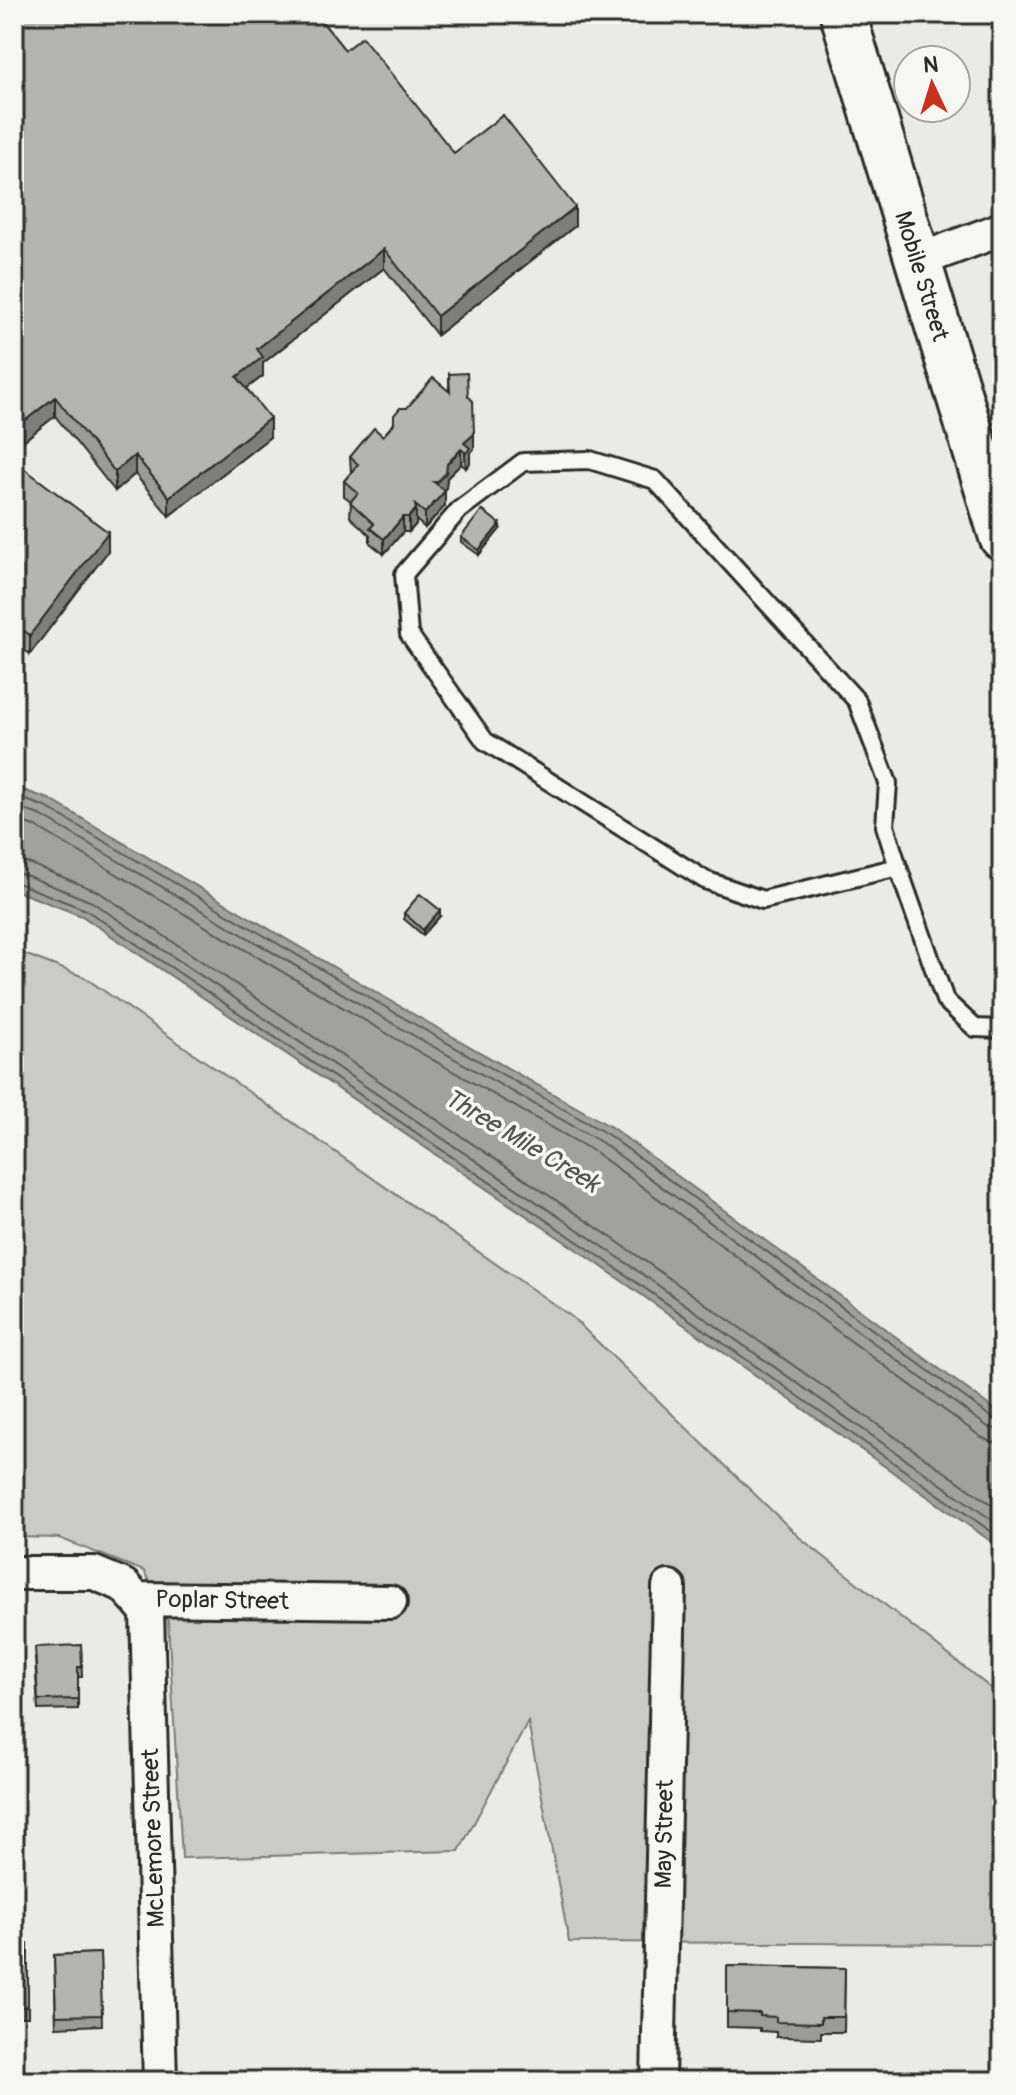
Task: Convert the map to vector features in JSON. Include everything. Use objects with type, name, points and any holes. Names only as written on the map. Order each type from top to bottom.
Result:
[{"type":"street","name":"Mobile Street","points":[[843,14],[1002,537]]},
{"type":"street","points":[[917,261],[1002,229]]},
{"type":"street","name":"Poplar Street","points":[[14,1573],[94,1573],[123,1585],[136,1599],[390,1602]]},
{"type":"street","name":"May Street","points":[[658,2081],[669,1587]]},
{"type":"street","name":"McLemore Street","points":[[136,1599],[147,1612],[160,2081]]},
{"type":"lane","points":[[898,867],[763,900],[705,880],[485,741],[409,634],[404,574],[459,510],[523,462],[590,460],[655,480],[857,701],[888,783],[885,826],[945,1000],[975,1028],[1002,1029]]},
{"type":"shaded area","points":[[14,950],[84,977],[572,1317],[799,1537],[1002,1697],[1002,1944],[569,1942],[528,1722],[459,1851],[182,1858],[168,1621],[144,1571],[59,1538],[14,1537]]},
{"type":"water","name":"Three Mile Creek","points":[[14,787],[49,799],[611,1127],[1002,1415],[1002,1549],[595,1262],[82,916],[14,890]]},
{"type":"building","points":[[14,14],[316,14],[345,50],[362,37],[454,153],[503,115],[575,207],[437,316],[384,249],[257,349],[263,357],[237,377],[270,418],[169,497],[135,455],[115,472],[55,397],[22,423],[14,413]]},
{"type":"building","points":[[467,373],[468,396],[473,401],[474,434],[464,443],[470,448],[466,453],[461,449],[447,464],[446,473],[434,482],[445,491],[425,513],[415,505],[416,509],[409,517],[403,517],[384,539],[370,528],[374,524],[350,502],[358,493],[344,481],[358,464],[350,457],[374,428],[383,436],[394,424],[394,415],[400,408],[407,408],[433,378],[450,392],[449,374]]},
{"type":"building","points":[[14,461],[108,532],[30,635],[14,624]]},
{"type":"building","points":[[482,510],[500,524],[479,550],[461,537]]},
{"type":"building","points":[[420,894],[440,910],[423,930],[404,913]]},
{"type":"building","points":[[81,1645],[78,1699],[38,1700],[35,1647]]},
{"type":"building","points":[[14,1944],[28,1944],[28,2007],[14,2006]]},
{"type":"building","points":[[100,1953],[102,2015],[56,2016],[54,1955]]},
{"type":"building","points":[[727,1966],[845,1968],[844,2017],[821,2017],[821,2023],[776,2022],[776,2017],[760,2016],[760,2013],[727,2012]]},
{"type":"waterway","points":[[995,14],[1002,44]]}]
